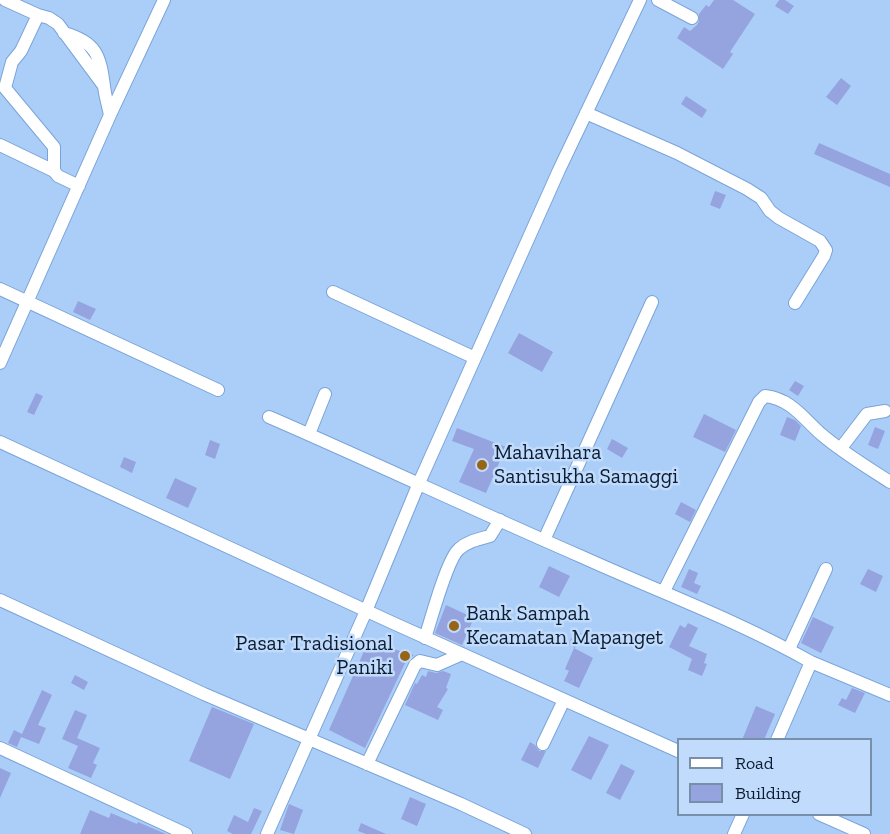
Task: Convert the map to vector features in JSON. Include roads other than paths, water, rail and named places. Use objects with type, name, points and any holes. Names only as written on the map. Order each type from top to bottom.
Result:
[{"type":"street","points":[[5,0],[58,24],[104,86],[110,115]]},
{"type":"street","points":[[0,363],[110,115],[164,0]]},
{"type":"street","points":[[267,834],[366,611],[419,483],[586,113],[640,0]]},
{"type":"street","points":[[658,0],[692,18]]},
{"type":"street","points":[[38,15],[21,51],[12,62],[5,88],[54,147],[54,171]]},
{"type":"street","points":[[586,113],[677,153],[747,189],[760,198],[779,218],[820,241],[826,250],[824,256],[795,303]]},
{"type":"street","points":[[0,145],[79,186]]},
{"type":"street","points":[[0,289],[218,390]]},
{"type":"street","points":[[333,292],[475,358]]},
{"type":"street","points":[[544,540],[652,302]]},
{"type":"street","points":[[309,434],[325,394]]},
{"type":"street","points":[[664,591],[759,402],[765,396],[791,405],[821,434],[890,482]]},
{"type":"street","points":[[841,448],[867,414],[885,411]]},
{"type":"street","points":[[269,417],[664,591],[789,649],[811,662],[890,695]]},
{"type":"street","points":[[0,442],[425,638],[677,751]]},
{"type":"street","points":[[425,638],[455,554],[473,540],[490,536],[500,520]]},
{"type":"street","points":[[789,649],[826,569]]},
{"type":"street","points":[[0,600],[525,834]]},
{"type":"street","points":[[367,764],[417,662],[437,665],[462,654]]},
{"type":"street","points":[[778,738],[811,662]]},
{"type":"street","points":[[543,744],[564,700]]},
{"type":"street","points":[[0,748],[186,834]]},
{"type":"street","points":[[734,834],[742,816]]},
{"type":"street","points":[[824,816],[864,834]]},
{"type":"place","name":"Mahavihara Santisukha Samaggi","points":[[482,465]]},
{"type":"place","name":"Bank Sampah Kecamatan Mapanget","points":[[454,626]]},
{"type":"place","name":"Pasar Tradisional Paniki","points":[[405,656]]}]
